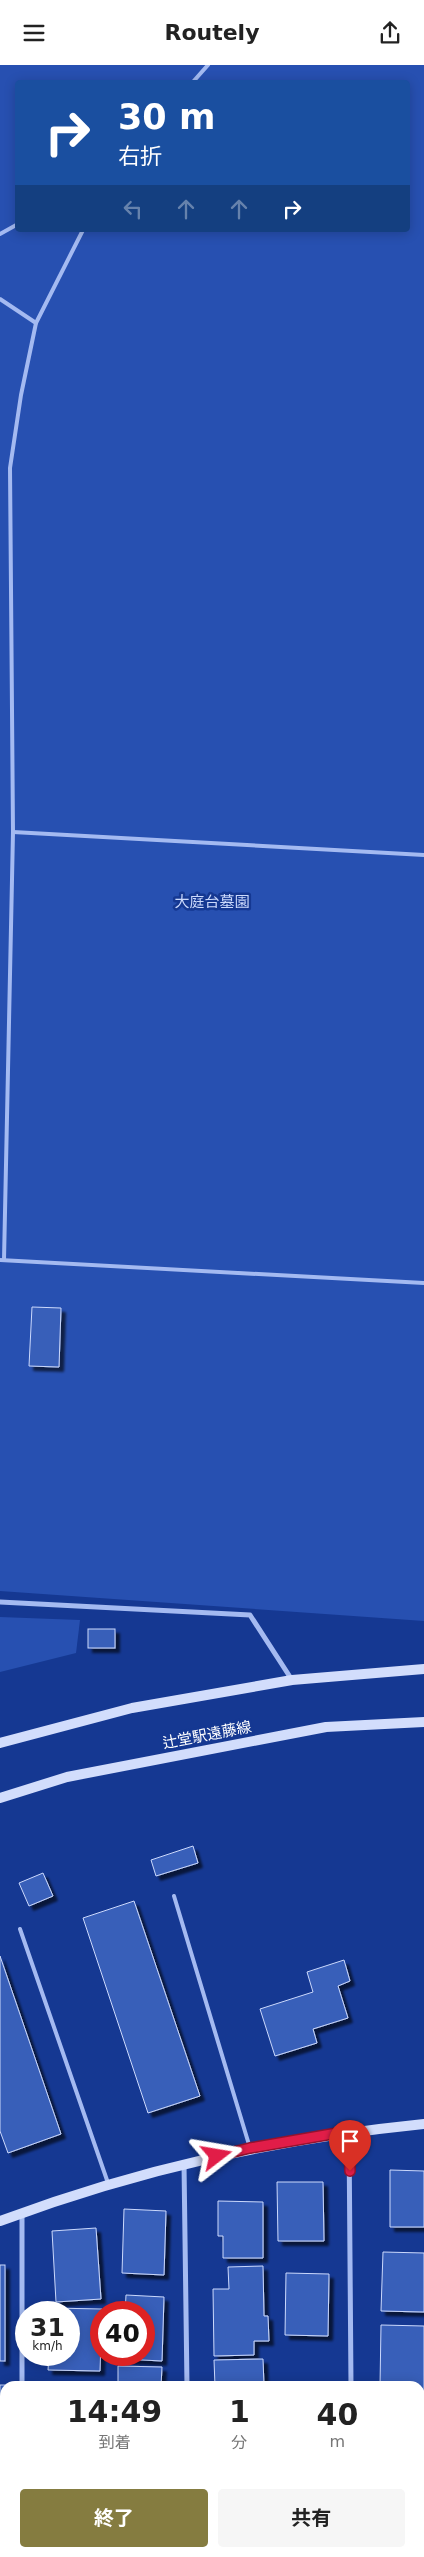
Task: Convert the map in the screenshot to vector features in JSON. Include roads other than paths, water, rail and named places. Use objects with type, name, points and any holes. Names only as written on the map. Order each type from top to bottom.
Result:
[{"type":"street","points":[[0,1602],[250,1615],[292,1680]]},
{"type":"street","points":[[0,1743],[132,1708],[292,1680],[424,1669]]},
{"type":"street","name":"辻堂駅遠藤線","points":[[0,1798],[67,1777],[326,1727],[424,1722]]},
{"type":"street","points":[[0,2221],[108,2183],[250,2148],[349,2131],[424,2124]]},
{"type":"street","points":[[349,2131],[351,2381]]},
{"type":"street","points":[[184,2164],[187,2381]]},
{"type":"street","points":[[22,2213],[22,2381]]},
{"type":"lane","points":[[195,80],[208,65]]},
{"type":"lane","points":[[0,234],[15,226]]},
{"type":"lane","points":[[82,232],[36,323],[21,395],[10,468],[13,832],[2,1260],[424,1283]]},
{"type":"lane","points":[[0,299],[36,323]]},
{"type":"lane","points":[[13,832],[424,855]]},
{"type":"lane","points":[[174,1896],[250,2148]]},
{"type":"lane","points":[[20,1929],[108,2183]]},
{"type":"park label","name":"大庭台墓園","points":[[212,902]]}]
